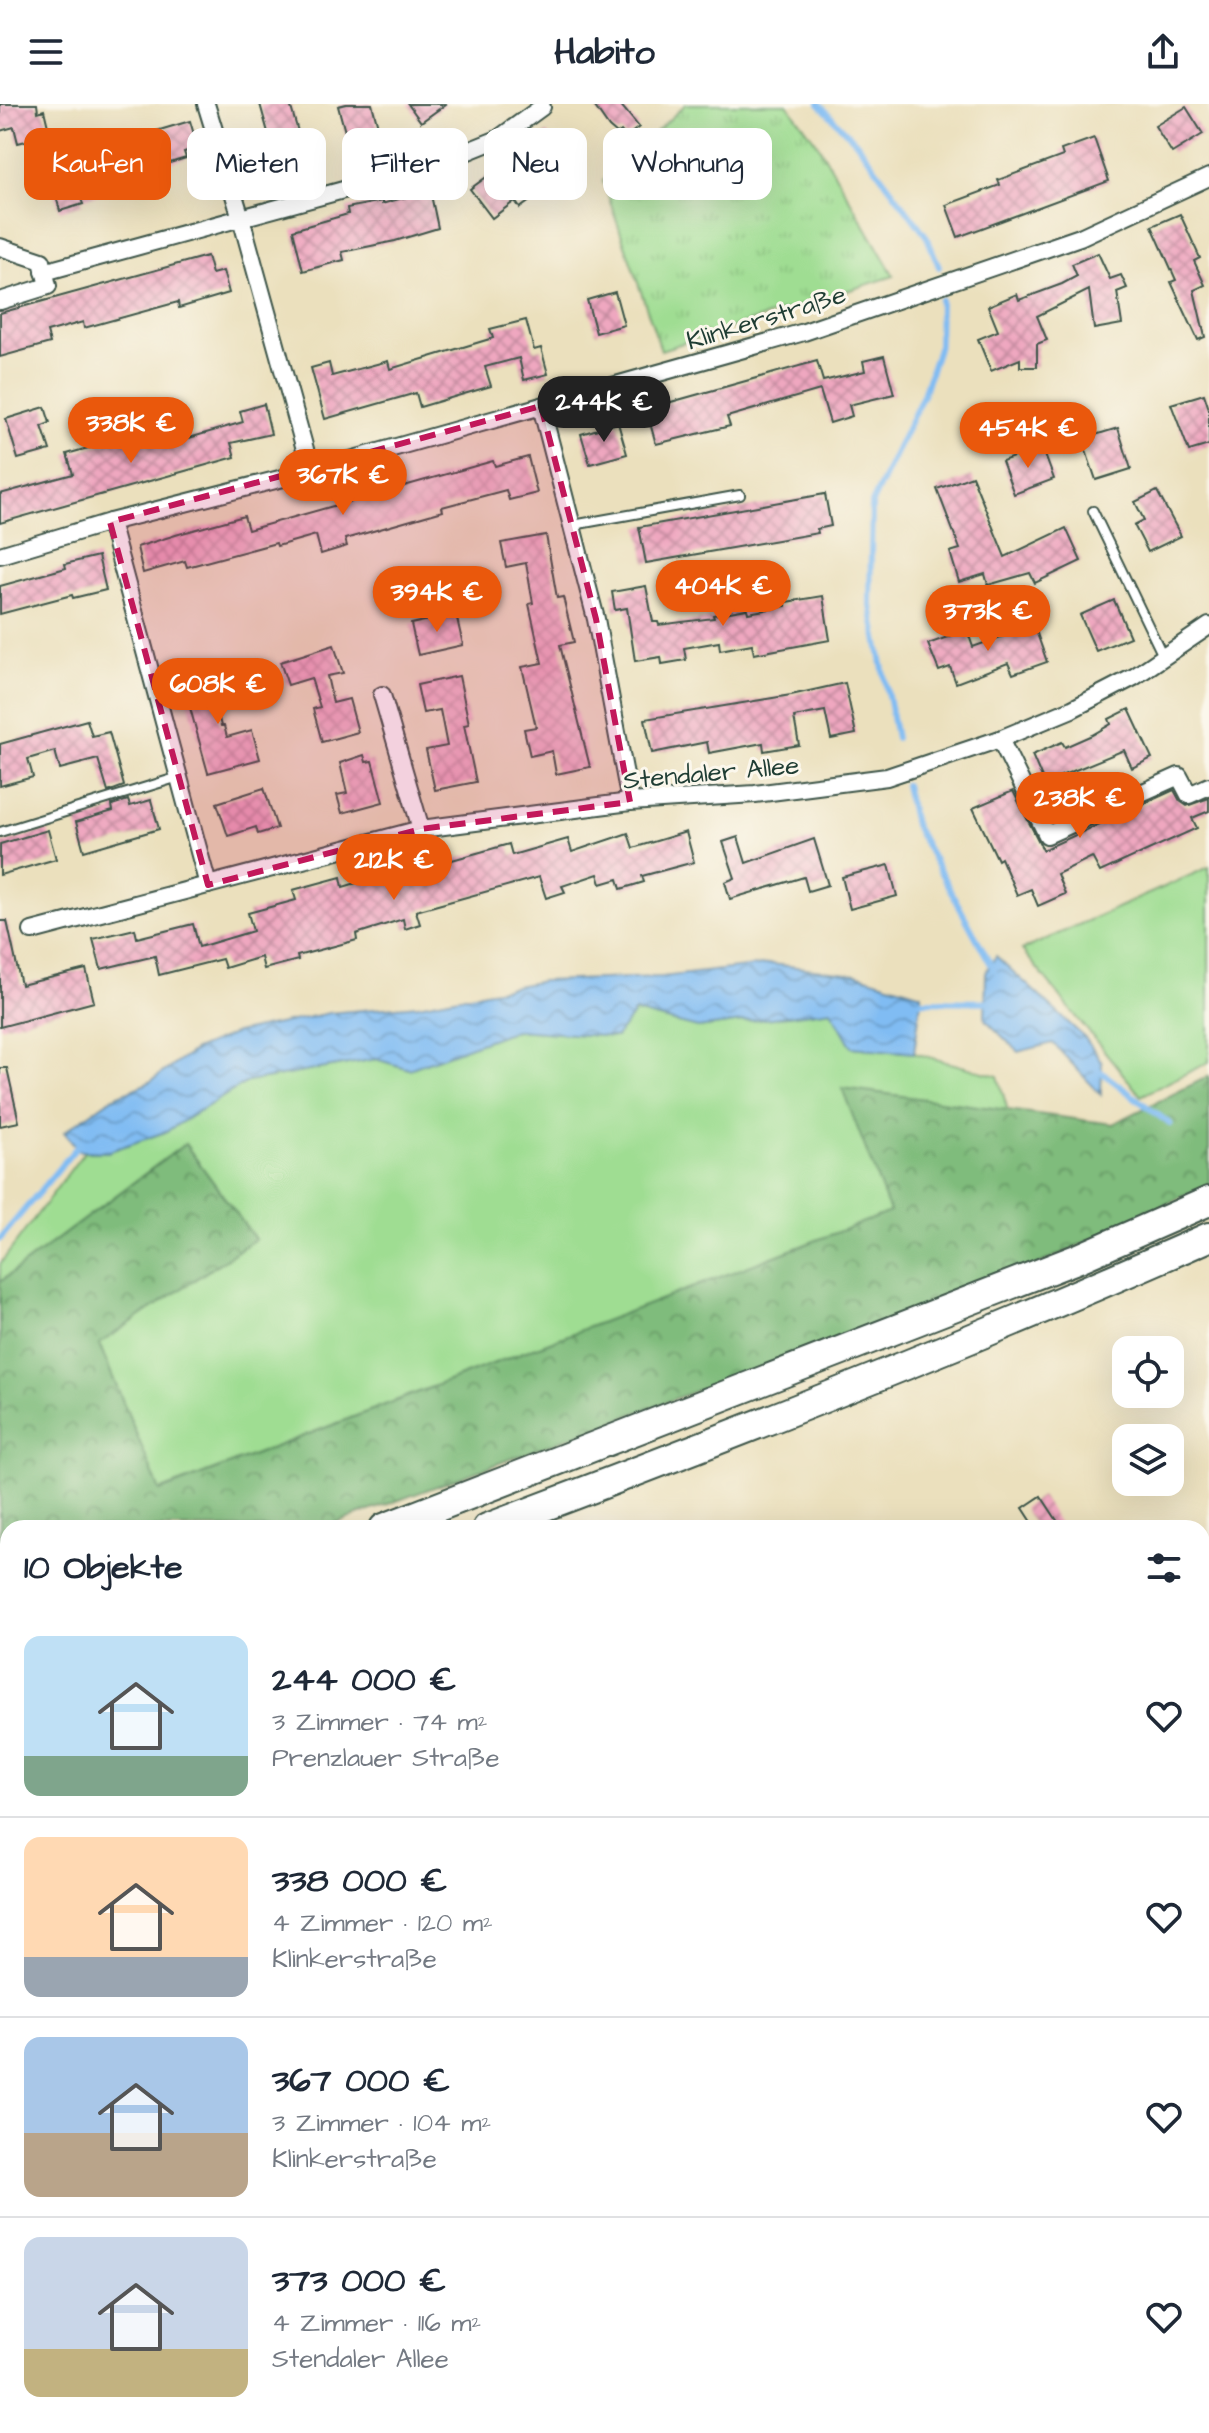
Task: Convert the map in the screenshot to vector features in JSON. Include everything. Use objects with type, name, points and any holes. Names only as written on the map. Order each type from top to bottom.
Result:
[{"type":"highway","points":[[405,1520],[1079,1258],[1209,1201]]},
{"type":"highway","points":[[508,1520],[852,1388],[1097,1287],[1209,1237]]},
{"type":"street","points":[[206,104],[311,471]]},
{"type":"street","points":[[44,272],[431,166],[498,139],[545,105]]},
{"type":"street","name":"Klinkerstraße","points":[[0,555],[110,522],[311,471],[790,336],[1080,237],[1209,177]]},
{"type":"street","points":[[0,247],[42,261],[48,286],[0,301]]},
{"type":"street","points":[[541,406],[596,619],[630,802]]},
{"type":"street","points":[[110,522],[208,885]]},
{"type":"street","name":"Stendaler Allee","points":[[32,931],[421,829],[630,802],[755,794],[887,777],[1000,739],[1072,709],[1134,677],[1209,626]]},
{"type":"street","points":[[382,695],[421,829]]},
{"type":"street","points":[[1000,739],[1047,835],[1179,776],[1189,795],[1209,786]]},
{"type":"lane","points":[[572,525],[740,495]]},
{"type":"lane","points":[[1093,511],[1163,656]]},
{"type":"lane","points":[[0,832],[179,777]]},
{"type":"highlighted area","points":[[541,406],[596,619],[630,802],[421,829],[208,885],[110,522]]},
{"type":"green space","points":[[686,104],[787,104],[817,143],[894,276],[661,350],[610,200],[772,200],[772,128],[660,128]]},
{"type":"green space","points":[[1209,867],[1209,1062],[1141,1096],[1022,950]]},
{"type":"green space","points":[[832,1010],[852,1047],[914,1053],[998,1076],[1008,1111],[843,1089],[891,1212],[159,1491],[99,1344],[255,1239],[185,1144],[0,1282],[0,1264],[84,1152],[107,1152],[165,1132],[247,1082],[376,1059],[409,1069],[515,1030],[616,1037],[635,1012],[698,1028]]},
{"type":"green space","points":[[1209,1076],[1209,1184],[1033,1267],[345,1520],[0,1520],[0,1282],[185,1144],[255,1239],[99,1344],[160,1491],[890,1212],[842,1088],[1113,1124]]},
{"type":"water","points":[[996,956],[1085,1038],[1102,1063],[1101,1095],[1053,1043],[1018,1052],[985,1019],[986,972]]},
{"type":"water","points":[[771,964],[856,974],[922,994],[914,1053],[852,1047],[831,1010],[698,1028],[635,1012],[616,1037],[515,1030],[409,1069],[376,1059],[247,1082],[165,1132],[107,1152],[80,1151],[64,1132],[112,1098],[148,1083],[195,1050],[236,1033],[329,1013],[418,1005],[542,981],[662,977]]},
{"type":"building","points":[[0,104],[37,104],[38,112],[44,110],[48,128],[24,128],[24,142],[18,143],[14,127],[0,131]]},
{"type":"building","points":[[260,104],[290,104],[297,128],[267,128]]},
{"type":"building","points":[[372,104],[378,128],[344,128],[338,106]]},
{"type":"building","points":[[408,104],[446,104],[421,122]]},
{"type":"building","points":[[593,104],[620,104],[639,127],[610,128]]},
{"type":"building","points":[[1186,107],[1203,134],[1172,153],[1155,126]]},
{"type":"building","points":[[190,121],[192,128],[187,128],[186,158],[171,163],[171,128],[166,128]]},
{"type":"building","points":[[1094,138],[1109,181],[958,237],[946,205],[1000,185],[998,180],[1063,156],[1061,150]]},
{"type":"building","points":[[484,179],[484,200],[531,200],[520,208],[515,201],[492,218],[470,189]]},
{"type":"building","points":[[57,200],[81,200],[83,204],[60,211]]},
{"type":"building","points":[[396,200],[432,200],[438,228],[342,252],[344,260],[303,271],[293,230],[348,214],[347,208],[382,201],[382,204]]},
{"type":"building","points":[[1180,214],[1200,258],[1194,261],[1205,285],[1194,290],[1205,337],[1198,340],[1171,282],[1176,280],[1152,226]]},
{"type":"building","points":[[1098,253],[1110,279],[1121,275],[1127,288],[1117,292],[1122,324],[1094,329],[1089,290],[1037,316],[1047,340],[1037,344],[1037,367],[1020,367],[1020,359],[991,371],[978,339],[998,331],[988,306],[1017,294],[1019,300],[1062,284],[1077,276],[1072,264]]},
{"type":"building","points":[[207,256],[212,274],[223,271],[229,293],[179,308],[178,302],[84,328],[83,322],[47,332],[50,343],[0,357],[0,313]]},
{"type":"building","points":[[615,292],[624,325],[596,333],[587,300]]},
{"type":"building","points":[[526,320],[534,350],[541,348],[548,374],[524,380],[519,358],[485,367],[491,386],[420,407],[416,393],[325,419],[311,368],[329,363],[332,376],[388,361],[390,369],[493,338],[490,329]]},
{"type":"building","points":[[884,356],[894,394],[849,405],[852,416],[830,423],[820,390],[727,417],[730,426],[656,444],[646,409],[817,361],[823,381],[865,371],[863,361]]},
{"type":"building","points":[[1204,394],[1209,409],[1209,445],[1189,451],[1171,404]]},
{"type":"building","points":[[264,404],[271,434],[231,443],[235,457],[0,523],[0,494],[73,474],[67,454],[116,440],[114,433],[139,425],[146,445],[185,434],[186,439],[243,422],[240,411]]},
{"type":"building","points":[[45,407],[50,423],[42,426],[50,450],[18,459],[6,419]]},
{"type":"building","points":[[618,423],[627,454],[590,464],[581,434]]},
{"type":"building","points":[[1118,428],[1131,469],[1096,480],[1082,439]]},
{"type":"building","points":[[1042,447],[1054,479],[1014,494],[1002,461]]},
{"type":"building","points":[[528,457],[537,493],[509,500],[506,490],[442,507],[443,511],[345,539],[347,546],[321,554],[316,535],[187,567],[185,561],[143,573],[137,547],[179,534],[244,516],[248,530],[493,461],[495,466]]},
{"type":"building","points":[[972,476],[1005,557],[1066,528],[1081,561],[1035,583],[1030,573],[988,585],[985,574],[959,582],[950,552],[960,549],[937,489]]},
{"type":"building","points":[[1157,491],[1181,536],[1148,552],[1134,525],[1144,520],[1135,502]]},
{"type":"building","points":[[825,494],[831,526],[817,529],[818,533],[646,563],[639,527]]},
{"type":"building","points":[[546,535],[557,598],[563,597],[574,642],[560,645],[590,767],[556,774],[552,751],[530,756],[524,729],[536,727],[522,667],[542,663],[529,604],[533,603],[526,563],[506,567],[501,543]]},
{"type":"building","points":[[98,556],[106,590],[73,598],[72,595],[0,614],[0,586]]},
{"type":"building","points":[[646,586],[653,622],[659,625],[714,618],[713,615],[747,609],[748,613],[823,596],[830,640],[754,654],[752,644],[720,650],[719,642],[684,648],[686,660],[662,664],[661,657],[635,661],[627,608],[615,610],[612,592]]},
{"type":"building","points":[[1114,600],[1130,637],[1096,651],[1080,615]]},
{"type":"building","points":[[456,614],[463,645],[418,655],[411,624]]},
{"type":"building","points":[[1034,625],[1047,662],[1013,674],[1008,663],[956,683],[950,667],[939,671],[928,644],[967,630],[973,647]]},
{"type":"building","points":[[334,645],[343,673],[327,676],[333,703],[349,699],[358,732],[322,742],[313,709],[320,707],[311,678],[288,685],[280,662]]},
{"type":"building","points":[[228,672],[235,694],[214,700],[221,726],[224,726],[227,737],[252,730],[260,759],[208,773],[184,686]]},
{"type":"building","points":[[459,676],[469,724],[464,725],[476,782],[435,790],[426,750],[447,746],[440,710],[423,713],[417,685]]},
{"type":"building","points":[[845,683],[856,734],[831,739],[825,711],[794,717],[799,745],[764,751],[763,743],[709,753],[707,742],[652,753],[645,719]]},
{"type":"building","points":[[1129,709],[1152,758],[1132,768],[1124,750],[1044,783],[1032,755],[1062,742],[1065,747],[1092,735],[1111,724],[1109,719]]},
{"type":"building","points":[[87,720],[92,736],[109,732],[124,786],[108,792],[98,759],[60,769],[55,751],[28,759],[33,777],[0,786],[0,744]]},
{"type":"building","points":[[364,755],[366,762],[372,761],[383,802],[342,813],[337,795],[347,793],[340,763]]},
{"type":"building","points":[[264,788],[277,828],[258,834],[256,827],[228,836],[217,803]]},
{"type":"building","points":[[1174,790],[1187,806],[1209,798],[1209,811],[1192,818],[1197,828],[1100,872],[1092,857],[1057,874],[1065,894],[1038,906],[1031,889],[1017,895],[1001,858],[998,860],[973,808],[1013,791],[1043,850]]},
{"type":"building","points":[[128,800],[130,806],[151,800],[159,829],[84,851],[76,822],[113,811],[112,805]]},
{"type":"building","points":[[48,830],[56,859],[0,875],[0,844]]},
{"type":"building","points":[[686,832],[694,862],[642,876],[644,882],[621,889],[618,879],[601,884],[598,874],[562,886],[565,892],[546,898],[539,877],[416,911],[420,924],[405,929],[403,919],[356,934],[357,940],[297,956],[298,960],[264,969],[261,957],[225,968],[222,959],[159,975],[155,956],[101,969],[93,939],[135,929],[137,938],[193,924],[199,947],[253,931],[248,913],[296,900],[293,890],[341,877],[343,887],[393,872],[394,877],[431,866],[429,861],[444,857],[445,862],[509,844],[512,855],[568,839],[572,852],[628,833],[633,848]]},
{"type":"building","points":[[738,837],[746,863],[814,839],[828,885],[808,891],[804,877],[730,899],[725,882],[735,878],[723,842]]},
{"type":"building","points":[[889,865],[897,896],[850,909],[842,877]]},
{"type":"building","points":[[0,921],[7,921],[21,985],[86,969],[94,1002],[0,1027]]},
{"type":"building","points":[[0,1068],[7,1068],[19,1122],[0,1126]]},
{"type":"building","points":[[1041,1496],[1057,1520],[1031,1520],[1023,1508]]},
{"type":"waterway","points":[[819,104],[856,142],[927,237],[939,267]]},
{"type":"waterway","points":[[896,738],[870,601],[872,503],[923,395],[939,345],[940,300]]},
{"type":"waterway","points":[[905,785],[914,824],[994,970]]},
{"type":"waterway","points":[[915,1001],[992,1002]]},
{"type":"waterway","points":[[1096,1068],[1170,1124]]},
{"type":"waterway","points":[[0,1239],[80,1143]]}]
